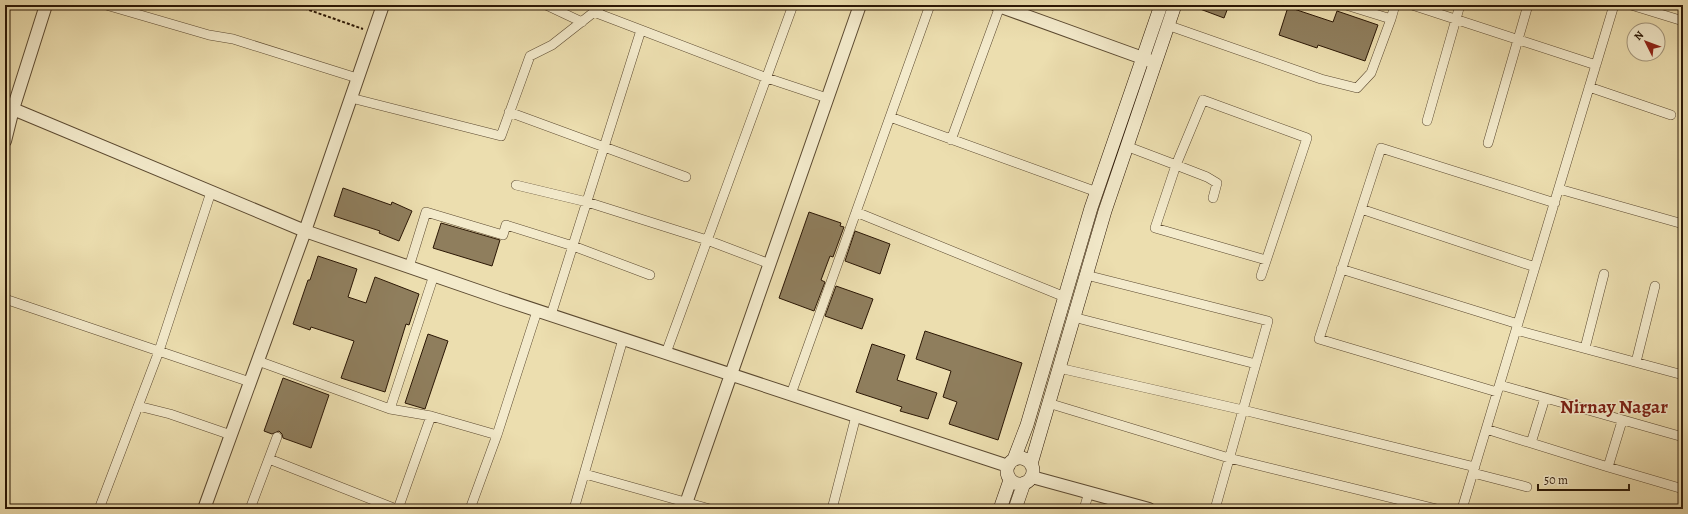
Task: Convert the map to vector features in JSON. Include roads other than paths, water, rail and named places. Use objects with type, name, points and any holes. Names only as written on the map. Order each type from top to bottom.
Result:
[{"type":"main road","points":[[1015,509],[1029,474],[1073,317],[1126,146],[1149,60],[1161,5]]},
{"type":"main road","points":[[1000,509],[1010,480],[1007,471],[1027,425],[1097,192],[1149,60],[1167,25],[1175,5]]},
{"type":"main road","points":[[1011,462],[1024,458],[1029,474]]},
{"type":"main road","points":[[1010,480],[1020,484],[1029,474]]},
{"type":"street","points":[[5,141],[13,108],[46,5]]},
{"type":"street","points":[[106,5],[209,36],[234,39],[357,78]]},
{"type":"street","points":[[204,509],[305,231],[383,5]]},
{"type":"street","points":[[546,5],[582,22]]},
{"type":"street","points":[[351,98],[501,136],[530,56],[552,45],[603,5]]},
{"type":"street","points":[[685,506],[860,5]]},
{"type":"street","points":[[791,394],[930,5]]},
{"type":"street","points":[[1346,5],[1391,19]]},
{"type":"street","points":[[1167,25],[1321,79],[1357,88],[1370,73],[1395,5]]},
{"type":"street","points":[[1412,5],[1596,65]]},
{"type":"street","points":[[1427,121],[1460,5]]},
{"type":"street","points":[[1488,142],[1528,5]]},
{"type":"street","points":[[1462,509],[1614,5]]},
{"type":"street","points":[[1631,5],[1682,18]]},
{"type":"street","points":[[666,353],[767,78],[790,6]]},
{"type":"street","points":[[952,140],[998,6],[1020,9],[1149,60]]},
{"type":"street","points":[[594,12],[767,78],[827,98]]},
{"type":"street","points":[[551,315],[641,30]]},
{"type":"street","points":[[1589,87],[1671,115]]},
{"type":"street","points":[[1260,276],[1266,260],[1307,138],[1203,100],[1176,165],[1155,228],[1266,260]]},
{"type":"street","points":[[13,108],[305,231],[537,311],[856,416],[1011,462]]},
{"type":"street","points":[[509,112],[686,177]]},
{"type":"street","points":[[890,117],[1097,192]]},
{"type":"street","points":[[1126,146],[1207,177],[1217,183],[1213,198]]},
{"type":"street","points":[[1555,203],[1381,148],[1319,339],[1499,388],[1545,398],[1683,437]]},
{"type":"street","points":[[516,185],[587,202],[707,240],[770,264]]},
{"type":"street","points":[[1559,189],[1683,224]]},
{"type":"street","points":[[99,509],[159,351],[211,192]]},
{"type":"street","points":[[1361,209],[1535,267]]},
{"type":"street","points":[[409,267],[426,212],[503,235],[506,225],[572,246],[650,275]]},
{"type":"street","points":[[856,212],[1065,297]]},
{"type":"street","points":[[1342,269],[1517,327],[1585,348],[1683,375]]},
{"type":"street","points":[[1585,348],[1604,274]]},
{"type":"street","points":[[1086,275],[1268,321],[1215,509]]},
{"type":"street","points":[[390,409],[434,276]]},
{"type":"street","points":[[1636,362],[1655,286]]},
{"type":"street","points":[[5,299],[250,382]]},
{"type":"street","points":[[470,509],[497,435],[537,311]]},
{"type":"street","points":[[1073,317],[1256,364]]},
{"type":"street","points":[[574,509],[623,339]]},
{"type":"street","points":[[258,361],[390,409],[431,416],[497,435]]},
{"type":"street","points":[[1058,368],[1243,410],[1474,470],[1527,487]]},
{"type":"street","points":[[1531,444],[1545,398]]},
{"type":"street","points":[[1048,403],[1229,458],[1437,509]]},
{"type":"street","points":[[138,406],[231,435]]},
{"type":"street","points":[[269,459],[397,509],[431,416]]},
{"type":"street","points":[[832,509],[856,416]]},
{"type":"street","points":[[1608,466],[1622,421]]},
{"type":"street","points":[[1486,429],[1531,444],[1683,489]]},
{"type":"street","points":[[250,509],[277,437]]},
{"type":"street","points":[[585,474],[685,506],[710,509]]},
{"type":"street","points":[[1029,474],[1133,507],[1149,509]]},
{"type":"street","points":[[1084,509],[1089,492]]},
{"type":"district","name":"Nirnay Nagar","points":[[1614,407]]}]
